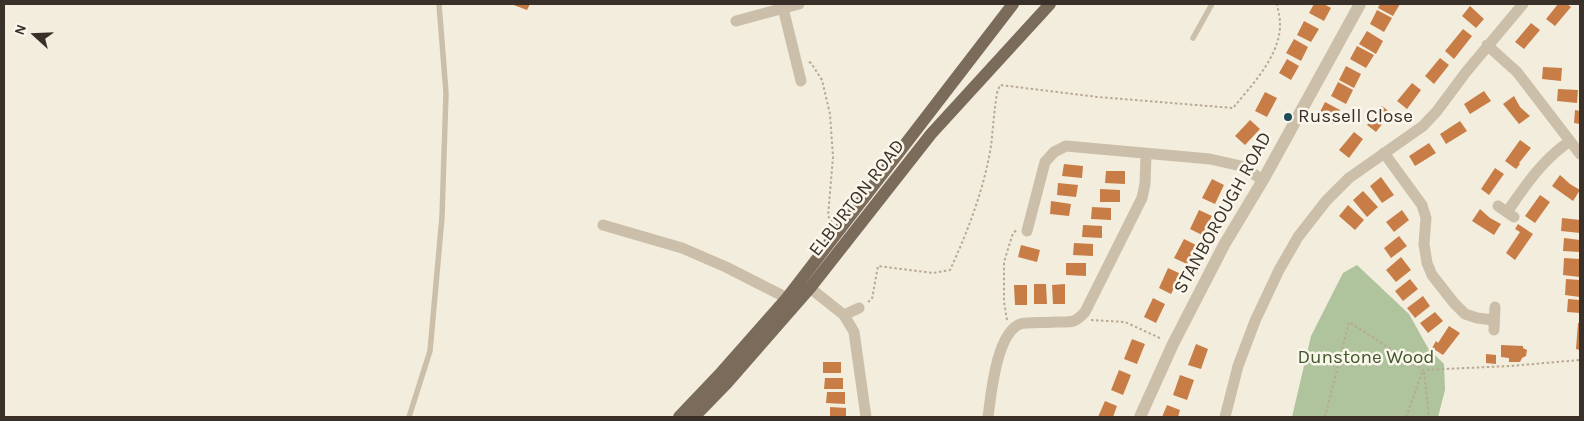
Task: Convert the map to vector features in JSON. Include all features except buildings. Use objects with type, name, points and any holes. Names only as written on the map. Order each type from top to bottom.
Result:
[{"type":"main road","name":"ELBURTON ROAD","points":[[679,417],[787,298],[1013,4]]},
{"type":"main road","points":[[991,32],[1003,22],[1017,4]]},
{"type":"main road","name":"ELBURTON ROAD","points":[[694,417],[810,288],[931,134],[1044,6]]},
{"type":"street","points":[[736,21],[800,4]]},
{"type":"street","name":"STANBOROUGH ROAD","points":[[1140,417],[1173,344],[1224,245],[1263,180],[1360,4]]},
{"type":"street","points":[[1225,417],[1238,366],[1255,321],[1279,270],[1298,236],[1326,201],[1349,178],[1423,126],[1437,111],[1487,45],[1523,4]]},
{"type":"street","points":[[784,8],[800,81]]},
{"type":"street","points":[[1487,45],[1517,72],[1580,154]]},
{"type":"street","points":[[1506,211],[1542,163],[1570,141]]},
{"type":"street","points":[[1027,231],[1045,162],[1054,152],[1066,146],[1210,159],[1240,166],[1263,180]]},
{"type":"street","points":[[1384,153],[1422,206],[1426,218],[1424,244],[1427,263],[1432,275],[1465,314],[1494,325],[1495,307]]},
{"type":"street","points":[[988,417],[996,365],[1011,332],[1020,324],[1077,321],[1085,312],[1142,198],[1145,184],[1146,154]]},
{"type":"street","points":[[604,225],[682,248],[726,267],[787,298]]},
{"type":"street","points":[[810,288],[844,316],[854,332],[866,417]]},
{"type":"street","points":[[844,316],[859,308]]},
{"type":"lane","points":[[409,417],[430,351],[442,216],[446,94],[439,4]]},
{"type":"lane","points":[[1192,38],[1212,4]]},
{"type":"path","points":[[795,56],[811,63],[822,80],[830,114],[833,157],[828,216],[839,230]]},
{"type":"path","points":[[1011,332],[1006,318],[1004,302],[1004,262],[1013,234],[1027,231]]},
{"type":"path","points":[[1079,318],[1098,322],[1125,322],[1173,344]]},
{"type":"path","points":[[1325,417],[1349,322],[1423,370],[1510,366],[1580,360]]},
{"type":"path","points":[[1406,417],[1423,370]]},
{"type":"path","points":[[1423,370],[1429,417]]},
{"type":"green space","name":"Dunstone Wood","points":[[1357,265],[1409,314],[1428,348],[1444,364],[1445,390],[1438,417],[1292,417],[1311,336],[1343,273]]},
{"type":"place","name":"Russell Close","points":[[1288,117]]}]
